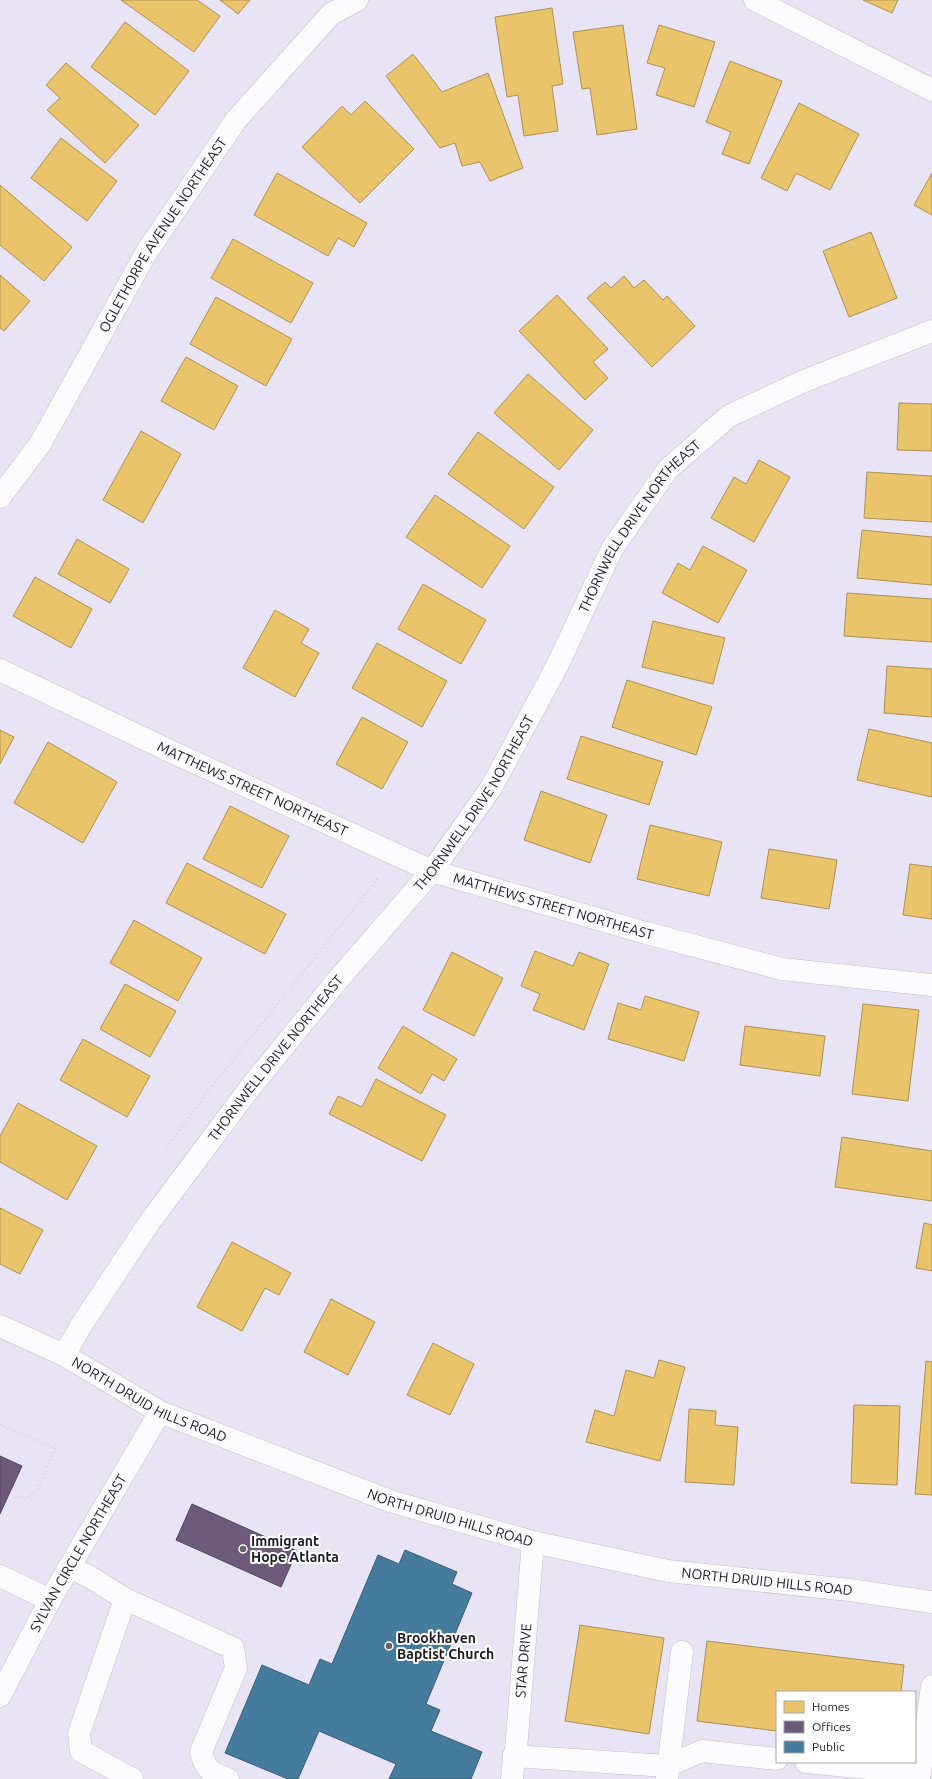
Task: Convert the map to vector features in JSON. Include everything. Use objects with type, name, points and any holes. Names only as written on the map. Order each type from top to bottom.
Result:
[{"type":"street","name":"OGLETHORPE AVENUE NORTHEAST","points":[[0,497],[40,444],[146,253],[236,120],[331,14],[357,0]]},
{"type":"street","points":[[755,0],[932,90]]},
{"type":"street","name":"THORNWELL DRIVE NORTHEAST","points":[[64,1355],[82,1324],[149,1222],[249,1089],[336,982],[432,871],[491,788],[556,668],[612,549],[668,469],[729,416],[804,381],[932,331]]},
{"type":"street","name":"MATTHEWS STREET NORTHEAST","points":[[0,670],[172,752],[432,871],[646,933],[782,969],[932,984]]},
{"type":"street","name":"NORTH DRUID HILLS ROAD","points":[[0,1326],[64,1355],[160,1412],[390,1501],[533,1542],[668,1571],[850,1590],[932,1602]]},
{"type":"street","name":"SYLVAN CIRCLE NORTHEAST","points":[[0,1696],[50,1600],[160,1412]]},
{"type":"street","name":"STAR DRIVE","points":[[512,1779],[516,1749],[533,1542]]},
{"type":"street","points":[[69,1567],[90,1577],[125,1599],[233,1648],[236,1668],[201,1752],[203,1762],[211,1772],[228,1779]]},
{"type":"street","points":[[0,1576],[50,1600]]},
{"type":"street","points":[[125,1599],[79,1733],[81,1751],[132,1779]]},
{"type":"street","points":[[667,1772],[682,1652]]},
{"type":"street","points":[[814,1763],[918,1776],[932,1686]]},
{"type":"street","points":[[514,1756],[667,1772],[702,1751],[776,1759]]},
{"type":"path","points":[[166,1147],[209,1090],[380,876],[394,854]]},
{"type":"path","points":[[0,1425],[55,1448],[38,1488],[26,1499],[17,1496]]},
{"type":"building: Homes","points":[[121,0],[197,0],[220,16],[194,52]]},
{"type":"building: Homes","points":[[220,0],[250,0],[238,14]]},
{"type":"building: Homes","points":[[863,0],[898,0],[892,13]]},
{"type":"building: Homes","points":[[552,8],[563,84],[552,86],[558,131],[524,136],[518,95],[507,97],[495,17]]},
{"type":"building: Homes","points":[[125,22],[189,71],[155,115],[91,67]]},
{"type":"building: Homes","points":[[623,25],[637,129],[597,135],[590,88],[582,89],[573,32]]},
{"type":"building: Homes","points":[[659,25],[715,42],[694,107],[656,95],[665,68],[647,63]]},
{"type":"building: Homes","points":[[413,54],[442,92],[488,73],[523,168],[490,181],[480,162],[462,166],[455,143],[440,148],[386,76]]},
{"type":"building: Homes","points":[[730,61],[782,81],[749,164],[722,154],[731,132],[706,122]]},
{"type":"building: Homes","points":[[66,63],[139,125],[105,163],[47,110],[60,98],[46,85]]},
{"type":"building: Homes","points":[[365,101],[414,149],[360,203],[302,147],[342,106],[351,115]]},
{"type":"building: Homes","points":[[799,103],[859,134],[830,190],[796,173],[787,191],[761,178]]},
{"type":"building: Homes","points":[[61,138],[117,181],[87,221],[31,178]]},
{"type":"building: Homes","points":[[277,173],[367,223],[354,247],[338,238],[328,256],[254,215]]},
{"type":"building: Homes","points":[[932,173],[932,215],[914,205]]},
{"type":"building: Homes","points":[[0,185],[72,247],[44,281],[0,245]]},
{"type":"building: Homes","points":[[871,232],[897,298],[849,317],[823,251]]},
{"type":"building: Homes","points":[[233,239],[313,283],[291,323],[211,278]]},
{"type":"building: Homes","points":[[0,275],[30,301],[4,331],[0,328]]},
{"type":"building: Homes","points":[[624,276],[634,288],[644,280],[663,300],[667,296],[695,326],[652,367],[587,298],[605,282],[611,288]]},
{"type":"building: Homes","points":[[557,295],[608,349],[593,362],[608,378],[585,400],[519,331]]},
{"type":"building: Homes","points":[[216,297],[292,339],[266,386],[190,344]]},
{"type":"building: Homes","points":[[186,357],[238,386],[214,430],[161,401]]},
{"type":"building: Homes","points":[[528,374],[593,430],[559,470],[494,413]]},
{"type":"building: Homes","points":[[899,403],[932,404],[932,451],[897,450]]},
{"type":"building: Homes","points":[[141,431],[181,454],[143,523],[103,500]]},
{"type":"building: Homes","points":[[478,432],[554,487],[524,529],[448,474]]},
{"type":"building: Homes","points":[[759,460],[790,477],[754,542],[711,518],[734,477],[746,484]]},
{"type":"building: Homes","points":[[867,472],[932,476],[932,522],[864,518]]},
{"type":"building: Homes","points":[[435,495],[510,546],[482,588],[406,537]]},
{"type":"building: Homes","points":[[862,530],[932,537],[932,585],[857,578]]},
{"type":"building: Homes","points":[[77,539],[129,569],[110,603],[58,574]]},
{"type":"building: Homes","points":[[703,546],[747,570],[718,623],[662,593],[678,563],[690,570]]},
{"type":"building: Homes","points":[[35,577],[92,609],[71,648],[13,616]]},
{"type":"building: Homes","points":[[423,584],[486,620],[461,664],[398,629]]},
{"type":"building: Homes","points":[[847,593],[932,599],[932,642],[844,636]]},
{"type":"building: Homes","points":[[275,610],[309,629],[301,643],[319,653],[295,697],[243,668]]},
{"type":"building: Homes","points":[[653,621],[725,638],[713,684],[642,667]]},
{"type":"building: Homes","points":[[377,643],[447,681],[422,727],[352,688]]},
{"type":"building: Homes","points":[[887,666],[932,669],[932,717],[884,713]]},
{"type":"building: Homes","points":[[627,680],[712,707],[696,755],[612,727]]},
{"type":"building: Homes","points":[[362,717],[408,742],[382,789],[336,764]]},
{"type":"building: Homes","points":[[869,729],[932,743],[932,797],[857,780]]},
{"type":"building: Homes","points":[[0,730],[14,737],[0,764]]},
{"type":"building: Homes","points":[[581,736],[663,762],[649,805],[567,779]]},
{"type":"building: Homes","points":[[48,742],[117,782],[83,843],[14,803]]},
{"type":"building: Homes","points":[[541,791],[607,815],[590,863],[524,840]]},
{"type":"building: Homes","points":[[230,806],[289,836],[262,888],[203,859]]},
{"type":"building: Homes","points":[[650,825],[722,842],[709,896],[637,879]]},
{"type":"building: Homes","points":[[769,849],[837,860],[829,909],[761,898]]},
{"type":"building: Homes","points":[[187,863],[286,914],[265,954],[166,903]]},
{"type":"building: Homes","points":[[910,864],[932,867],[932,919],[903,915]]},
{"type":"building: Homes","points":[[134,920],[202,958],[178,1001],[110,963]]},
{"type":"building: Homes","points":[[535,951],[573,966],[579,952],[609,964],[584,1030],[533,1010],[540,994],[521,986]]},
{"type":"building: Homes","points":[[452,952],[503,978],[474,1036],[423,1010]]},
{"type":"building: Homes","points":[[125,984],[176,1011],[150,1057],[100,1029]]},
{"type":"building: Homes","points":[[645,996],[699,1012],[684,1061],[608,1039],[618,1003],[641,1010]]},
{"type":"building: Homes","points":[[863,1004],[919,1010],[908,1101],[852,1094]]},
{"type":"building: Homes","points":[[403,1026],[457,1059],[444,1081],[432,1074],[421,1094],[378,1068]]},
{"type":"building: Homes","points":[[745,1026],[825,1036],[820,1076],[740,1065]]},
{"type":"building: Homes","points":[[83,1039],[150,1076],[127,1117],[60,1080]]},
{"type":"building: Homes","points":[[376,1079],[446,1115],[422,1161],[329,1114],[338,1096],[362,1107]]},
{"type":"building: Homes","points":[[18,1103],[97,1146],[67,1200],[0,1162],[0,1136]]},
{"type":"building: Homes","points":[[842,1137],[932,1151],[932,1201],[835,1187]]},
{"type":"building: Homes","points":[[0,1208],[43,1230],[20,1274],[0,1264]]},
{"type":"building: Homes","points":[[924,1223],[932,1225],[932,1271],[916,1268]]},
{"type":"building: Homes","points":[[232,1242],[291,1273],[279,1295],[265,1288],[242,1331],[197,1307]]},
{"type":"building: Homes","points":[[331,1299],[375,1322],[348,1375],[304,1352]]},
{"type":"building: Homes","points":[[433,1343],[474,1364],[450,1415],[407,1395]]},
{"type":"building: Homes","points":[[659,1360],[685,1367],[660,1461],[586,1442],[595,1410],[614,1416],[626,1370],[654,1378]]},
{"type":"building: Homes","points":[[926,1361],[932,1362],[932,1495],[915,1494]]},
{"type":"building: Homes","points":[[854,1405],[900,1406],[897,1485],[851,1483]]},
{"type":"building: Homes","points":[[689,1409],[716,1411],[715,1425],[738,1427],[734,1485],[685,1482]]},
{"type":"building: Homes","points":[[580,1625],[664,1638],[649,1734],[565,1721]]},
{"type":"building: Homes","points":[[707,1641],[904,1665],[901,1691],[776,1691],[776,1731],[697,1721]]},
{"type":"building: Offices","points":[[0,1456],[22,1466],[0,1514]]},
{"type":"building: Offices","points":[[192,1504],[297,1551],[281,1587],[176,1540]]},
{"type":"building: Public","points":[[405,1550],[457,1572],[452,1584],[472,1593],[426,1704],[440,1710],[431,1731],[482,1752],[471,1779],[389,1779],[396,1764],[319,1731],[298,1779],[288,1779],[225,1753],[262,1665],[309,1685],[320,1659],[332,1664],[378,1555],[399,1564]]},
{"type":"place","name":"Immigrant Hope Atlanta","points":[[243,1549]]},
{"type":"place","name":"Brookhaven Baptist Church","points":[[389,1646]]}]
